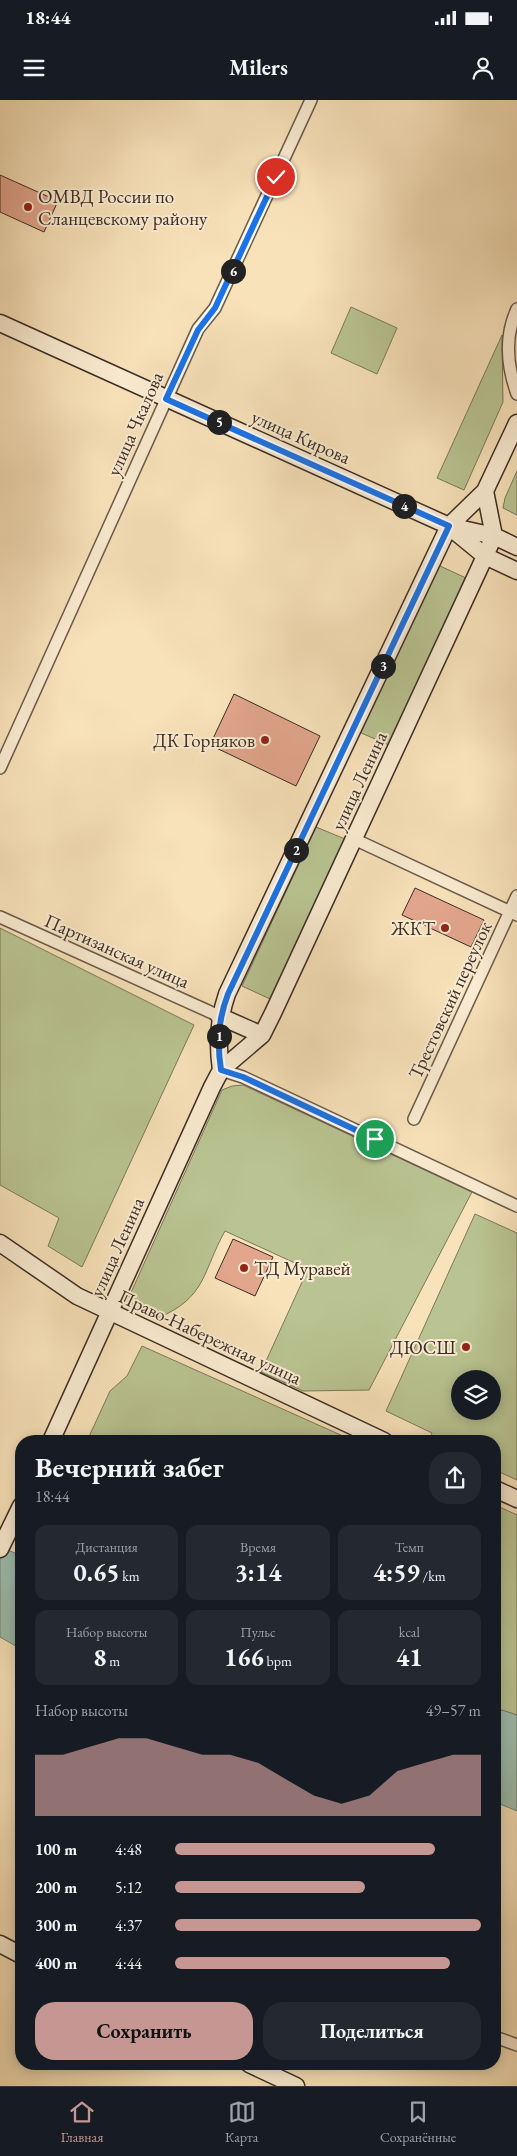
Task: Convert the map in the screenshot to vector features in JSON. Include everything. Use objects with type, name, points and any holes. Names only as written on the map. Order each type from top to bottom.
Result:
[{"type":"main road","name":"улица Кирова","points":[[0,323],[449,526],[494,536],[517,547]]},
{"type":"main road","name":"улица Ленина","points":[[221,1070],[218,1050],[219,1016],[449,526],[485,491],[517,423]]},
{"type":"main road","points":[[485,491],[494,536]]},
{"type":"main road","name":"улица Кирова","points":[[449,526],[485,556],[517,571]]},
{"type":"main road","name":"улица Ленина","points":[[54,1435],[221,1070],[262,1035],[494,536]]},
{"type":"main road","points":[[219,1016],[262,1035]]},
{"type":"main road","name":"Право-Набережная улица","points":[[0,1243],[77,1296],[371,1435]]},
{"type":"main road","points":[[501,1492],[517,1499]]},
{"type":"main road","points":[[0,1550],[15,1519]]},
{"type":"main road","points":[[0,1944],[15,1951]]},
{"type":"main road","points":[[262,2070],[296,2086]]},
{"type":"street","name":"улица Чкалова","points":[[0,768],[198,330],[215,308],[310,100]]},
{"type":"street","points":[[517,309],[512,320],[508,341],[509,372],[517,394]]},
{"type":"street","points":[[354,839],[513,913]]},
{"type":"street","name":"Трестовский переулок","points":[[414,1119],[513,913],[517,896]]},
{"type":"street","name":"Партизанская улица","points":[[0,917],[219,1016]]},
{"type":"street","points":[[221,1070],[243,1077],[517,1206]]},
{"type":"street","points":[[501,2039],[517,2045]]},
{"type":"green space","points":[[351,307],[397,328],[377,374],[331,353]]},
{"type":"green space","points":[[502,335],[503,402],[464,490],[437,478]]},
{"type":"green space","points":[[517,471],[517,515],[503,508],[505,498]]},
{"type":"green space","points":[[438,565],[466,578],[389,745],[359,732]]},
{"type":"green space","points":[[316,827],[345,839],[270,999],[242,986]]},
{"type":"green space","points":[[0,928],[194,1025],[82,1267],[48,1246],[59,1218],[0,1185]]},
{"type":"green space","points":[[243,1085],[472,1192],[369,1390],[303,1391],[261,1372],[308,1269],[225,1231],[207,1271],[195,1292],[174,1310],[158,1318],[134,1308],[129,1297],[222,1090],[232,1086]]},
{"type":"green space","name":"ДЮСШ","points":[[475,1214],[517,1233],[517,1480],[501,1473],[501,1435],[431,1435],[432,1433],[386,1411]]},
{"type":"green space","points":[[142,1346],[341,1435],[90,1435],[110,1391],[127,1376]]},
{"type":"green space","points":[[501,1508],[517,1515],[517,1715],[501,1710]]},
{"type":"shaded area","points":[[0,1546],[15,1553],[15,1646],[0,1637]]},
{"type":"shaded area","points":[[501,1710],[517,1715],[517,1811],[501,1804]]},
{"type":"building","name":"ОМВД России по Сланцевскому району","points":[[0,175],[58,201],[44,232],[0,212]]},
{"type":"building","name":"ДК Горняков","points":[[234,694],[320,736],[296,786],[210,745]]},
{"type":"building","points":[[415,888],[484,920],[471,947],[402,915]]},
{"type":"building","name":"ТД Муравей","points":[[233,1239],[273,1257],[255,1296],[215,1278]]},
{"type":"place","name":"ОМВД России по Сланцевскому району","points":[[28,207]]},
{"type":"place","name":"ДК Горняков","points":[[265,740]]},
{"type":"place","name":"ЖКТ","points":[[445,928]]},
{"type":"place","name":"ТД Муравей","points":[[244,1268]]},
{"type":"place","name":"ДЮСШ","points":[[466,1347]]},
{"type":"route","points":[[276,177],[215,308],[198,330],[166,399],[449,526],[228,994],[219,1016],[218,1050],[221,1070],[243,1077],[375,1139]]}]
